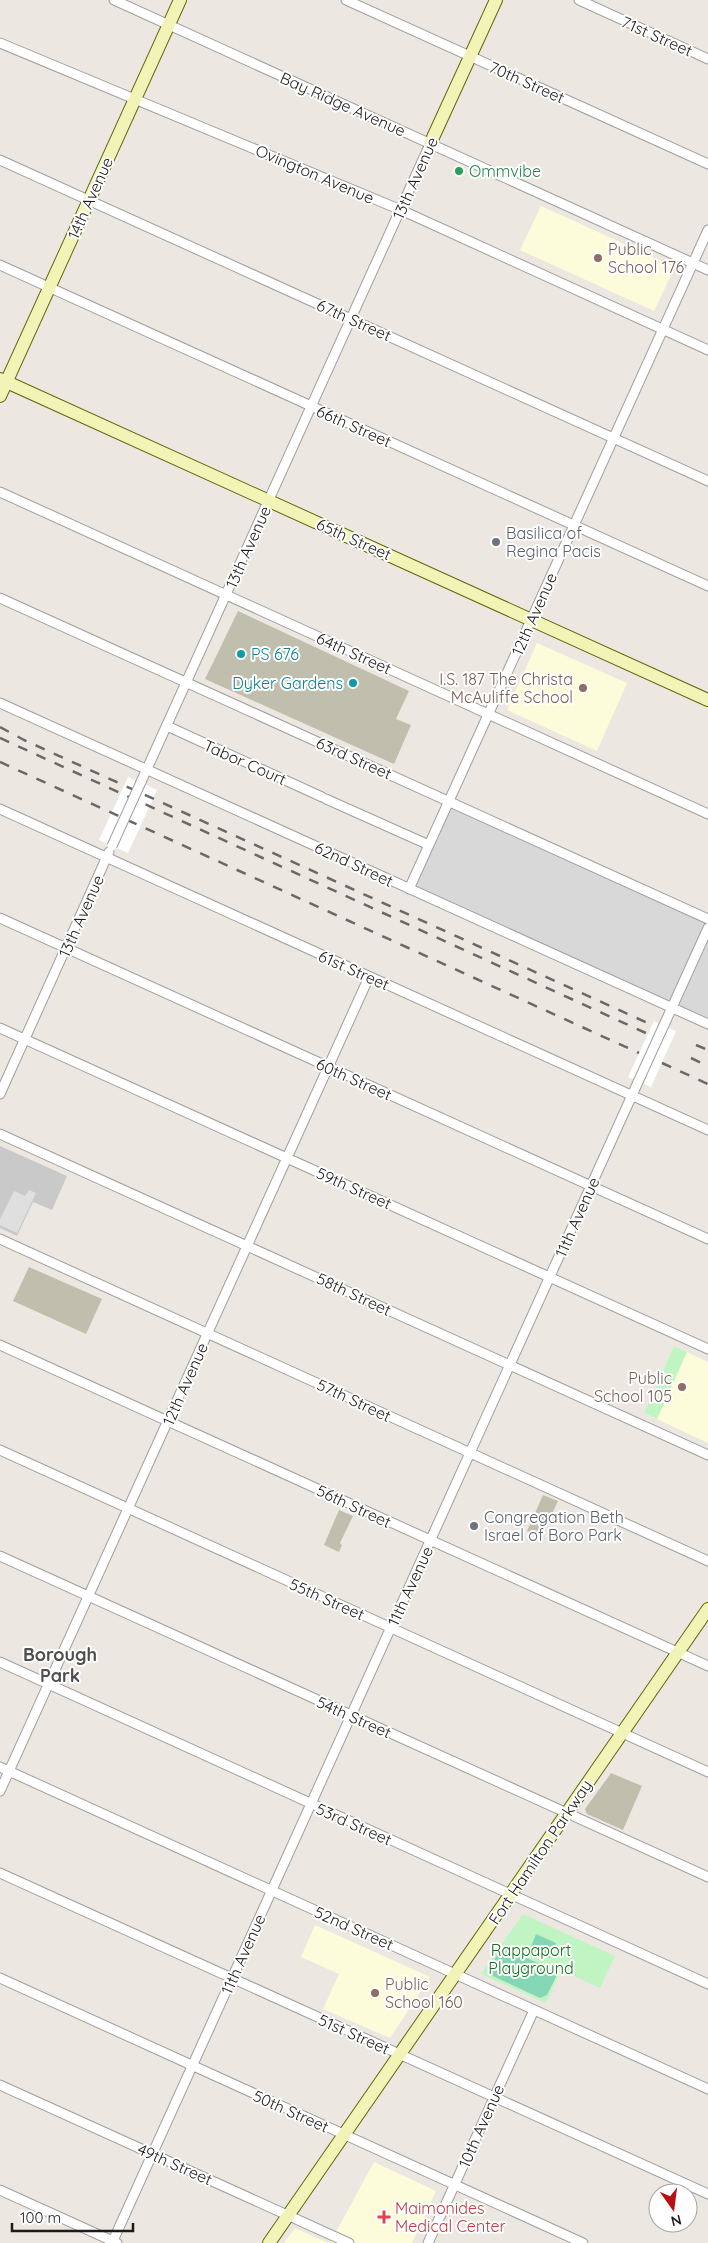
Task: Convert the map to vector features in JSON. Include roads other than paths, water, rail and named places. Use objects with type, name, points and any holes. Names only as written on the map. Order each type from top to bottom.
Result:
[{"type":"main road","name":"14th Avenue","points":[[0,396],[3,380],[49,287],[180,0]]},
{"type":"main road","name":"13th Avenue","points":[[430,144],[496,0]]},
{"type":"main road","name":"65th Street","points":[[3,380],[708,700]]},
{"type":"main road","name":"Fort Hamilton Parkway","points":[[269,2243],[708,1608]]},
{"type":"street","name":"Bay Ridge Avenue","points":[[114,0],[708,270]]},
{"type":"street","name":"70th Street","points":[[346,0],[708,164]]},
{"type":"street","name":"71st Street","points":[[579,0],[708,59]]},
{"type":"street","name":"Ovington Avenue","points":[[0,43],[401,210],[708,350]]},
{"type":"street","name":"13th Avenue","points":[[0,1094],[430,144]]},
{"type":"street","name":"67th Street","points":[[0,160],[708,481]]},
{"type":"street","name":"12th Avenue","points":[[409,889],[708,230]]},
{"type":"street","name":"66th Street","points":[[0,265],[708,586]]},
{"type":"street","name":"64th Street","points":[[0,492],[708,814]]},
{"type":"street","name":"63rd Street","points":[[0,598],[708,919]]},
{"type":"street","name":"62nd Street","points":[[0,703],[708,1024]]},
{"type":"street","name":"Tabor Court","points":[[167,726],[429,845]]},
{"type":"street","name":"61st Street","points":[[0,809],[708,1130]]},
{"type":"street","name":"60th Street","points":[[0,918],[708,1240]]},
{"type":"street","name":"11th Avenue","points":[[114,2242],[271,1891],[312,1805],[708,928]]},
{"type":"street","name":"12th Avenue","points":[[0,1791],[369,977]]},
{"type":"street","name":"59th Street","points":[[0,1028],[708,1349]]},
{"type":"street","name":"58th Street","points":[[0,1134],[708,1455]]},
{"type":"street","name":"57th Street","points":[[0,1239],[708,1560]]},
{"type":"street","name":"56th Street","points":[[0,1345],[708,1666]]},
{"type":"street","name":"55th Street","points":[[0,1450],[708,1772]]},
{"type":"street","name":"54th Street","points":[[0,1556],[708,1878]]},
{"type":"street","name":"53rd Street","points":[[0,1662],[708,1984]]},
{"type":"street","name":"52nd Street","points":[[0,1767],[708,2089]]},
{"type":"street","name":"51st Street","points":[[0,1873],[708,2194]]},
{"type":"street","name":"50th Street","points":[[0,1978],[583,2243]]},
{"type":"street","name":"10th Avenue","points":[[428,2243],[534,2010]]},
{"type":"street","name":"49th Street","points":[[0,2085],[349,2243]]},
{"type":"street","points":[[0,2190],[114,2242]]},
{"type":"railway","points":[[0,727],[24,740],[652,1025]]},
{"type":"railway","points":[[0,738],[648,1034]]},
{"type":"railway","points":[[0,762],[639,1053]]},
{"type":"railway","points":[[696,1045],[708,1050]]},
{"type":"railway","points":[[691,1058],[708,1066]]},
{"type":"railway","points":[[662,1063],[708,1084]]},
{"type":"place","name":"Ommvibe","points":[[459,171]]},
{"type":"place","name":"Public School 176","points":[[598,258]]},
{"type":"place","name":"Basilica of Regina Pacis","points":[[496,542]]},
{"type":"place","name":"PS 676","points":[[241,654]]},
{"type":"place","name":"Dyker Gardens","points":[[353,683]]},
{"type":"place","name":"I.S. 187 The Christa McAuliffe School","points":[[583,688]]},
{"type":"place","name":"Public School 105","points":[[682,1387]]},
{"type":"place","name":"Congregation Beth Israel of Boro Park","points":[[474,1526]]},
{"type":"place","name":"Public School 160","points":[[375,1993]]},
{"type":"place","name":"Maimonides Medical Center","points":[[384,2217]]},
{"type":"district","name":"Borough Park","points":[[60,1664]]},
{"type":"park label","name":"Rappaport Playground","points":[[531,1959]]}]
